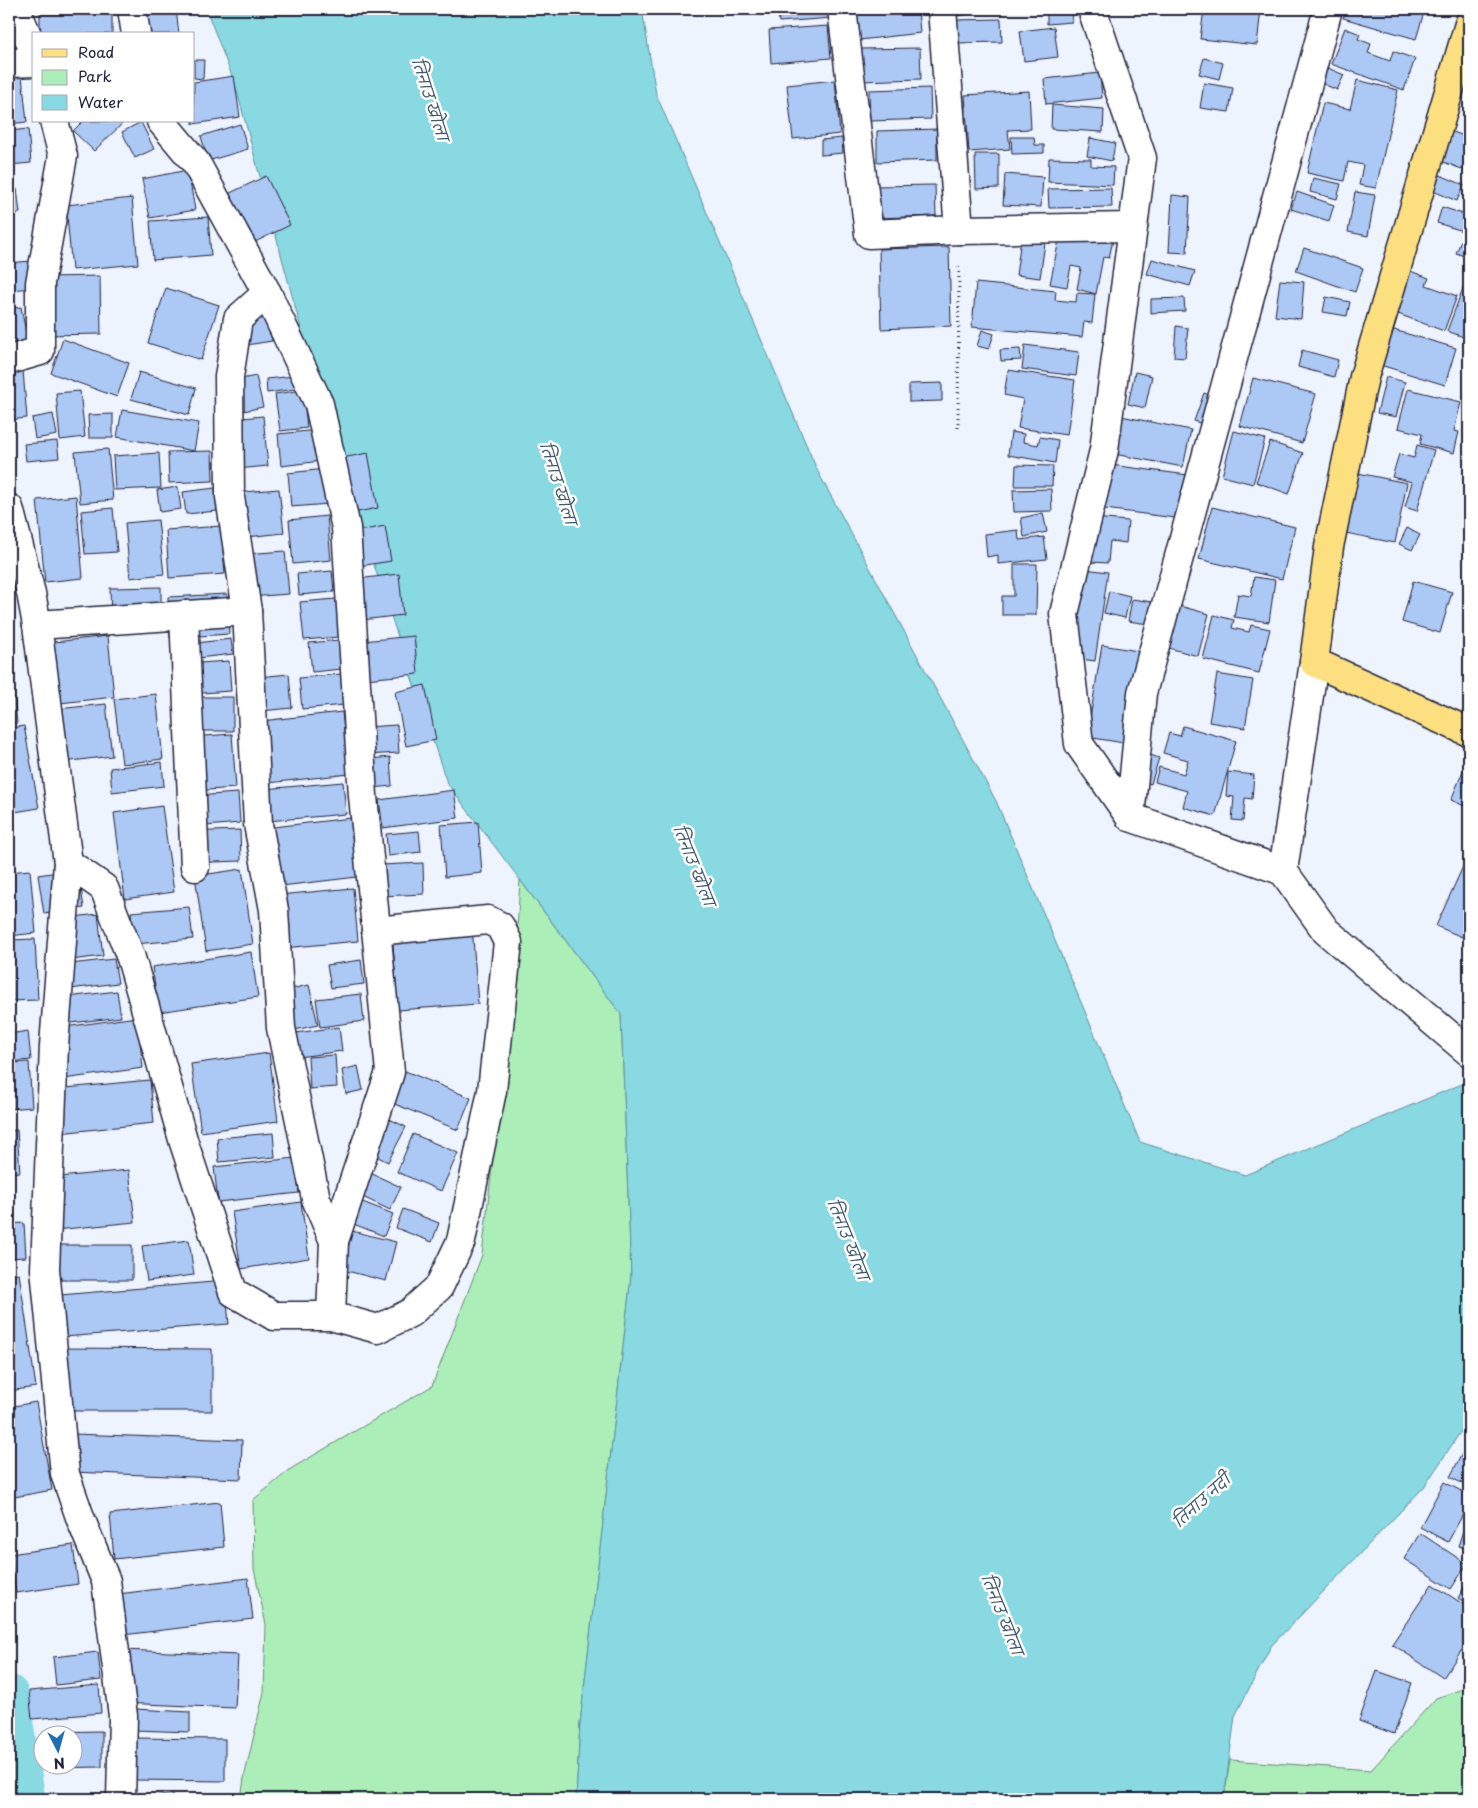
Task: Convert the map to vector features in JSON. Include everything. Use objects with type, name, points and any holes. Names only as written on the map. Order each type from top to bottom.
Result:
[{"type":"main road","points":[[1469,24],[1364,377],[1329,547],[1314,662],[1469,732]]},
{"type":"street","points":[[16,9],[32,46]]},
{"type":"street","points":[[132,9],[136,32]]},
{"type":"street","points":[[842,9],[869,234],[960,230],[1133,227]]},
{"type":"street","points":[[942,9],[960,230]]},
{"type":"street","points":[[1092,9],[1142,158],[1104,450],[1064,614],[1079,744],[1130,817],[1283,871],[1326,931],[1469,1052]]},
{"type":"street","points":[[1130,817],[1142,693],[1328,9]]},
{"type":"street","points":[[9,63],[32,62]]},
{"type":"street","points":[[9,360],[40,351],[40,283],[63,156],[54,122]]},
{"type":"street","points":[[161,122],[196,163],[267,293],[319,404],[346,528],[363,796],[390,1072],[334,1241],[331,1316]]},
{"type":"street","points":[[267,293],[238,319],[229,377],[230,497],[247,611],[258,824],[274,910],[281,1028],[316,1199],[334,1241]]},
{"type":"street","points":[[9,508],[31,593],[37,625],[68,863],[54,1046],[45,1269],[65,1474],[81,1520],[106,1581],[123,1716],[121,1799]]},
{"type":"street","points":[[37,625],[247,611]]},
{"type":"street","points":[[184,616],[195,867]]},
{"type":"street","points":[[1283,871],[1314,662]]},
{"type":"street","points":[[68,863],[104,888],[131,958],[184,1143],[233,1292],[274,1316],[331,1316],[378,1329],[410,1313],[439,1287],[461,1241],[492,1091],[508,942],[500,926],[488,920],[376,931]]},
{"type":"path","points":[[958,428],[960,230]]},
{"type":"green space","points":[[520,880],[621,1014],[631,1276],[580,1724],[576,1799],[241,1799],[264,1692],[266,1625],[254,1569],[253,1500],[292,1468],[432,1386],[482,1255],[515,965]]},
{"type":"green space","points":[[1469,1687],[1469,1799],[1224,1799],[1230,1760],[1371,1770],[1436,1698]]},
{"type":"water","points":[[206,9],[642,9],[656,94],[818,472],[996,801],[1140,1142],[1245,1175],[1469,1081],[1469,1419],[1424,1487],[1271,1646],[1235,1716],[1224,1799],[576,1799],[580,1724],[631,1276],[621,1014],[447,783],[327,425],[235,84]]},
{"type":"building","points":[[134,9],[176,9],[179,32],[137,32]]},
{"type":"building","points":[[778,9],[831,9],[832,18],[779,22]]},
{"type":"building","points":[[857,9],[918,9],[920,33],[860,40]]},
{"type":"building","points":[[949,9],[1003,9],[950,17]]},
{"type":"building","points":[[1047,9],[1071,9],[1072,22],[1047,24]]},
{"type":"building","points":[[1204,9],[1261,9],[1257,45],[1200,39]]},
{"type":"building","points":[[1346,9],[1425,9],[1416,39],[1343,18]]},
{"type":"building","points":[[40,12],[112,12],[112,32],[40,32]]},
{"type":"building","points":[[1001,19],[1002,42],[955,43],[955,20]]},
{"type":"building","points":[[828,26],[831,58],[771,63],[769,30]]},
{"type":"building","points":[[1054,27],[1058,57],[1024,61],[1020,31]]},
{"type":"building","points":[[1345,28],[1360,34],[1358,39],[1371,44],[1368,53],[1390,61],[1393,51],[1415,59],[1404,90],[1331,64]]},
{"type":"building","points":[[920,48],[921,79],[861,81],[860,49]]},
{"type":"building","points":[[1204,58],[1223,63],[1219,79],[1199,74]]},
{"type":"building","points":[[195,60],[204,60],[203,79],[195,78]]},
{"type":"building","points":[[1328,68],[1344,75],[1337,90],[1321,83]]},
{"type":"building","points":[[1100,73],[1102,98],[1046,104],[1044,79]]},
{"type":"building","points":[[22,76],[27,122],[9,124],[9,78]]},
{"type":"building","points":[[234,76],[240,117],[193,124],[195,122],[195,82]]},
{"type":"building","points":[[835,80],[840,134],[793,139],[787,85]]},
{"type":"building","points":[[1357,80],[1398,90],[1376,188],[1359,185],[1363,165],[1348,162],[1344,181],[1307,173],[1323,103],[1350,109]]},
{"type":"building","points":[[1204,83],[1233,88],[1229,112],[1200,108]]},
{"type":"building","points":[[930,88],[931,119],[870,121],[869,90]]},
{"type":"building","points":[[1029,91],[1031,129],[1008,130],[1010,149],[969,152],[965,95]]},
{"type":"building","points":[[1052,105],[1104,109],[1103,132],[1051,129]]},
{"type":"building","points":[[82,122],[124,122],[94,151],[73,131]]},
{"type":"building","points":[[141,122],[154,149],[135,158],[122,132]]},
{"type":"building","points":[[240,124],[248,149],[208,161],[201,136]]},
{"type":"building","points":[[28,129],[31,163],[9,165],[9,131]]},
{"type":"building","points":[[937,129],[937,160],[877,162],[877,131]]},
{"type":"building","points":[[1448,130],[1469,138],[1469,172],[1436,159]]},
{"type":"building","points":[[1011,137],[1034,137],[1035,145],[1044,145],[1044,153],[1012,154]]},
{"type":"building","points":[[842,138],[843,153],[821,155],[821,140]]},
{"type":"building","points":[[1090,138],[1115,143],[1112,161],[1087,156]]},
{"type":"building","points":[[975,154],[999,154],[999,188],[976,189]]},
{"type":"building","points":[[1049,158],[1091,159],[1091,166],[1114,167],[1113,185],[1048,182]]},
{"type":"building","points":[[188,170],[195,210],[150,218],[142,179]]},
{"type":"building","points":[[1005,174],[1043,177],[1041,207],[1003,205]]},
{"type":"building","points":[[1440,175],[1464,185],[1457,201],[1433,191]]},
{"type":"building","points":[[266,176],[290,225],[253,243],[228,194]]},
{"type":"building","points":[[1313,178],[1341,184],[1337,199],[1310,192]]},
{"type":"building","points":[[935,185],[936,216],[876,218],[875,186]]},
{"type":"building","points":[[1111,188],[1112,207],[1049,208],[1048,189]]},
{"type":"building","points":[[17,189],[20,213],[9,215],[9,190]]},
{"type":"building","points":[[1297,192],[1334,205],[1329,221],[1291,209]]},
{"type":"building","points":[[1355,192],[1375,195],[1368,236],[1348,232]]},
{"type":"building","points":[[1172,195],[1190,197],[1187,253],[1169,252]]},
{"type":"building","points":[[132,198],[138,264],[72,270],[66,205]]},
{"type":"building","points":[[1442,207],[1469,216],[1469,233],[1437,223]]},
{"type":"building","points":[[208,217],[211,255],[153,260],[150,221]]},
{"type":"building","points":[[1061,230],[1113,240],[1109,258],[1103,257],[1096,294],[1077,289],[1081,268],[1071,266],[1067,287],[1050,284]]},
{"type":"building","points":[[1463,236],[1469,239],[1469,258],[1456,253]]},
{"type":"building","points":[[1021,239],[1045,243],[1040,278],[1016,275]]},
{"type":"building","points":[[949,247],[951,326],[881,329],[879,249]]},
{"type":"building","points":[[1304,248],[1363,268],[1355,292],[1296,271]]},
{"type":"building","points":[[1152,259],[1195,271],[1190,286],[1147,274]]},
{"type":"building","points":[[31,261],[34,288],[9,290],[9,263]]},
{"type":"building","points":[[1405,269],[1429,278],[1426,285],[1457,296],[1444,331],[1390,311]]},
{"type":"building","points":[[100,276],[101,334],[47,335],[46,277]]},
{"type":"building","points":[[1280,280],[1304,282],[1301,319],[1275,316]]},
{"type":"building","points":[[1466,280],[1469,281],[1469,339],[1447,331]]},
{"type":"building","points":[[976,283],[1056,291],[1055,300],[1076,302],[1077,293],[1095,294],[1092,323],[1084,322],[1082,337],[972,327]]},
{"type":"building","points":[[166,288],[219,305],[201,360],[148,343]]},
{"type":"building","points":[[1326,297],[1350,302],[1347,316],[1323,312]]},
{"type":"building","points":[[264,298],[272,341],[240,346],[232,304]]},
{"type":"building","points":[[1184,298],[1185,311],[1151,313],[1151,299]]},
{"type":"building","points":[[21,307],[28,344],[9,347],[9,309]]},
{"type":"building","points":[[1176,326],[1188,328],[1185,358],[1174,357]]},
{"type":"building","points":[[1387,328],[1456,348],[1445,385],[1377,364]]},
{"type":"building","points":[[982,330],[994,334],[989,349],[977,346]]},
{"type":"building","points":[[63,339],[129,363],[117,397],[51,373]]},
{"type":"building","points":[[1025,345],[1079,352],[1076,376],[1022,369]]},
{"type":"building","points":[[1020,349],[1021,360],[1001,361],[1000,350]]},
{"type":"building","points":[[1302,350],[1338,360],[1334,377],[1298,367]]},
{"type":"building","points":[[1008,370],[1075,380],[1067,435],[1018,428],[1023,399],[1004,395]]},
{"type":"building","points":[[23,371],[27,418],[9,420],[9,372]]},
{"type":"building","points":[[139,372],[196,388],[189,415],[131,399]]},
{"type":"building","points":[[1135,372],[1152,376],[1145,408],[1128,404]]},
{"type":"building","points":[[256,376],[263,407],[224,415],[217,384]]},
{"type":"building","points":[[294,376],[295,389],[267,393],[266,379]]},
{"type":"building","points":[[1386,377],[1405,382],[1396,417],[1377,413]]},
{"type":"building","points":[[1253,378],[1316,394],[1302,443],[1240,426]]},
{"type":"building","points":[[942,383],[942,401],[909,402],[909,384]]},
{"type":"building","points":[[1408,389],[1461,402],[1454,431],[1459,432],[1454,453],[1420,444],[1422,434],[1398,428]]},
{"type":"building","points":[[303,390],[307,428],[280,431],[275,394]]},
{"type":"building","points":[[80,391],[85,437],[60,440],[56,393]]},
{"type":"building","points":[[1204,393],[1217,398],[1208,426],[1194,421]]},
{"type":"building","points":[[122,410],[199,423],[194,451],[117,437]]},
{"type":"building","points":[[53,414],[57,435],[35,439],[32,418]]},
{"type":"building","points":[[113,414],[113,438],[89,438],[88,415]]},
{"type":"building","points":[[263,416],[268,466],[227,470],[222,420]]},
{"type":"building","points":[[1121,416],[1191,430],[1183,467],[1114,454]]},
{"type":"building","points":[[318,430],[321,461],[281,466],[278,434]]},
{"type":"building","points":[[1234,431],[1265,439],[1253,484],[1222,476]]},
{"type":"building","points":[[1011,432],[1024,434],[1023,442],[1038,445],[1040,437],[1058,440],[1055,463],[1008,455]]},
{"type":"building","points":[[57,441],[59,458],[26,461],[24,444]]},
{"type":"building","points":[[1270,442],[1303,453],[1289,494],[1256,482]]},
{"type":"building","points":[[1417,445],[1434,450],[1417,511],[1405,507],[1412,482],[1392,477],[1399,454],[1414,458]]},
{"type":"building","points":[[108,449],[113,500],[80,503],[75,452]]},
{"type":"building","points":[[212,451],[213,481],[169,483],[168,452]]},
{"type":"building","points":[[159,453],[161,488],[115,490],[113,456]]},
{"type":"building","points":[[368,453],[378,508],[352,513],[342,458]]},
{"type":"building","points":[[1103,464],[1188,475],[1183,519],[1097,508]]},
{"type":"building","points":[[1016,465],[1053,466],[1052,486],[1015,486]]},
{"type":"building","points":[[326,469],[329,504],[291,507],[288,473]]},
{"type":"building","points":[[1353,472],[1407,483],[1395,543],[1341,532]]},
{"type":"building","points":[[178,487],[181,509],[160,512],[157,490]]},
{"type":"building","points":[[215,488],[217,511],[186,514],[183,492]]},
{"type":"building","points":[[279,489],[284,533],[247,537],[243,492]]},
{"type":"building","points":[[1051,489],[1052,511],[1014,512],[1013,490]]},
{"type":"building","points":[[76,496],[83,578],[45,582],[37,500]]},
{"type":"building","points":[[1212,507],[1295,527],[1282,579],[1199,559]]},
{"type":"building","points":[[113,508],[117,552],[85,554],[81,511]]},
{"type":"building","points":[[1043,513],[1047,532],[1024,537],[1021,518]]},
{"type":"building","points":[[327,516],[331,560],[293,564],[289,520]]},
{"type":"building","points":[[1094,518],[1128,521],[1126,543],[1110,541],[1108,563],[1091,562]]},
{"type":"building","points":[[158,520],[164,574],[130,578],[125,523]]},
{"type":"building","points":[[221,526],[225,574],[169,578],[166,530]]},
{"type":"building","points":[[385,526],[391,561],[359,566],[354,532]]},
{"type":"building","points":[[1407,528],[1420,535],[1412,550],[1399,544]]},
{"type":"building","points":[[1018,530],[1019,540],[1044,537],[1047,559],[998,564],[998,555],[987,557],[985,534]]},
{"type":"building","points":[[285,551],[289,594],[249,597],[245,554]]},
{"type":"building","points":[[1014,564],[1037,564],[1036,615],[1002,615],[1002,596],[1014,596]]},
{"type":"building","points":[[1085,569],[1108,572],[1095,661],[1073,658]]},
{"type":"building","points":[[332,571],[334,592],[299,595],[297,574]]},
{"type":"building","points":[[399,574],[403,615],[362,620],[357,579]]},
{"type":"building","points":[[1254,577],[1275,580],[1269,622],[1234,617],[1238,594],[1251,596]]},
{"type":"building","points":[[1413,581],[1452,592],[1440,633],[1402,622]]},
{"type":"building","points":[[161,587],[161,617],[111,619],[110,588]]},
{"type":"building","points":[[1109,591],[1130,596],[1125,618],[1104,613]]},
{"type":"building","points":[[227,594],[229,634],[170,638],[168,597]]},
{"type":"building","points":[[336,599],[339,637],[304,640],[300,602]]},
{"type":"building","points":[[1132,599],[1159,603],[1155,625],[1128,621]]},
{"type":"building","points":[[1176,605],[1209,614],[1198,656],[1165,647]]},
{"type":"building","points":[[1214,615],[1234,620],[1232,628],[1249,632],[1251,625],[1270,629],[1259,673],[1203,659]]},
{"type":"building","points":[[108,636],[114,697],[60,703],[54,642]]},
{"type":"building","points":[[414,636],[418,674],[365,679],[362,641]]},
{"type":"building","points":[[231,639],[233,654],[181,660],[178,645]]},
{"type":"building","points":[[339,640],[342,669],[312,672],[309,643]]},
{"type":"building","points":[[1102,645],[1138,651],[1124,743],[1087,737]]},
{"type":"building","points":[[229,661],[231,691],[187,694],[185,664]]},
{"type":"building","points":[[289,674],[292,708],[251,712],[248,678]]},
{"type":"building","points":[[341,674],[344,705],[302,709],[299,678]]},
{"type":"building","points":[[1217,674],[1253,680],[1245,728],[1209,722]]},
{"type":"building","points":[[9,677],[12,677],[17,723],[9,724]]},
{"type":"building","points":[[425,685],[436,740],[406,746],[395,692]]},
{"type":"building","points":[[156,694],[163,759],[122,764],[114,699]]},
{"type":"building","points":[[188,697],[233,697],[233,731],[189,731]]},
{"type":"building","points":[[106,704],[112,756],[63,762],[57,709]]},
{"type":"building","points":[[342,712],[349,774],[259,784],[252,722]]},
{"type":"building","points":[[397,725],[399,753],[367,755],[366,727]]},
{"type":"building","points":[[24,726],[39,808],[9,813],[9,728]]},
{"type":"building","points":[[1183,726],[1236,741],[1215,816],[1183,807],[1187,791],[1155,782],[1159,767],[1184,774],[1188,760],[1163,753],[1169,733],[1180,736]]},
{"type":"building","points":[[232,734],[236,788],[194,791],[190,737]]},
{"type":"building","points":[[1145,753],[1159,758],[1151,784],[1137,779]]},
{"type":"building","points":[[390,757],[392,786],[373,788],[370,759]]},
{"type":"building","points":[[162,762],[164,786],[112,792],[110,768]]},
{"type":"building","points":[[1465,766],[1469,767],[1469,808],[1451,800]]},
{"type":"building","points":[[1228,772],[1254,775],[1252,799],[1245,798],[1243,821],[1232,820],[1234,797],[1226,796]]},
{"type":"building","points":[[343,782],[346,814],[256,822],[253,790]]},
{"type":"building","points":[[454,790],[458,818],[383,828],[379,800]]},
{"type":"building","points":[[238,793],[240,823],[183,828],[181,797]]},
{"type":"building","points":[[162,806],[174,892],[125,899],[114,813]]},
{"type":"building","points":[[351,818],[357,877],[273,887],[265,828]]},
{"type":"building","points":[[478,822],[482,873],[445,877],[441,825]]},
{"type":"building","points":[[240,830],[241,861],[188,863],[186,832]]},
{"type":"building","points":[[419,831],[421,852],[388,856],[386,834]]},
{"type":"building","points":[[1465,862],[1469,863],[1469,940],[1436,926]]},
{"type":"building","points":[[423,863],[424,894],[382,896],[381,865]]},
{"type":"building","points":[[78,869],[84,908],[44,914],[38,875]]},
{"type":"building","points":[[242,869],[253,944],[206,951],[195,876]]},
{"type":"building","points":[[30,870],[36,933],[9,936],[9,872]]},
{"type":"building","points":[[353,888],[358,941],[273,949],[268,896]]},
{"type":"building","points":[[189,907],[193,939],[134,944],[131,912]]},
{"type":"building","points":[[471,912],[478,1004],[398,1010],[391,918]]},
{"type":"building","points":[[98,914],[103,956],[55,962],[50,920]]},
{"type":"building","points":[[35,939],[38,1000],[9,1001],[9,940]]},
{"type":"building","points":[[251,952],[258,997],[159,1012],[152,967]]},
{"type":"building","points":[[114,959],[118,983],[54,991],[52,966]]},
{"type":"building","points":[[361,960],[364,984],[331,988],[327,965]]},
{"type":"building","points":[[309,985],[318,1025],[275,1034],[267,994]]},
{"type":"building","points":[[117,991],[121,1017],[63,1024],[59,998]]},
{"type":"building","points":[[361,994],[364,1021],[320,1027],[316,999]]},
{"type":"building","points":[[137,1017],[143,1068],[49,1081],[43,1030]]},
{"type":"building","points":[[339,1027],[342,1051],[284,1059],[281,1035]]},
{"type":"building","points":[[28,1031],[31,1060],[9,1062],[9,1034]]},
{"type":"building","points":[[269,1053],[278,1121],[201,1132],[191,1064]]},
{"type":"building","points":[[335,1055],[337,1087],[310,1089],[308,1057]]},
{"type":"building","points":[[29,1062],[32,1107],[9,1109],[9,1063]]},
{"type":"building","points":[[358,1066],[363,1090],[346,1094],[342,1070]]},
{"type":"building","points":[[398,1068],[471,1098],[458,1130],[385,1100]]},
{"type":"building","points":[[150,1080],[154,1123],[59,1133],[55,1089]]},
{"type":"building","points":[[367,1108],[406,1127],[388,1162],[350,1143]]},
{"type":"building","points":[[17,1130],[20,1172],[9,1173],[9,1131]]},
{"type":"building","points":[[273,1133],[275,1157],[219,1162],[217,1138]]},
{"type":"building","points":[[413,1134],[458,1153],[441,1191],[397,1172]]},
{"type":"building","points":[[295,1158],[299,1193],[218,1202],[214,1167]]},
{"type":"building","points":[[357,1167],[401,1187],[390,1210],[346,1189]]},
{"type":"building","points":[[129,1170],[135,1222],[55,1230],[49,1178]]},
{"type":"building","points":[[355,1199],[393,1214],[384,1236],[346,1221]]},
{"type":"building","points":[[301,1202],[309,1258],[241,1269],[232,1212]]},
{"type":"building","points":[[403,1209],[439,1223],[432,1242],[396,1228]]},
{"type":"building","points":[[24,1223],[26,1257],[9,1258],[9,1224]]},
{"type":"building","points":[[352,1231],[396,1242],[386,1281],[343,1270]]},
{"type":"building","points":[[189,1240],[194,1275],[147,1281],[142,1246]]},
{"type":"building","points":[[52,1245],[132,1245],[132,1280],[51,1280]]},
{"type":"building","points":[[19,1273],[36,1387],[9,1391],[9,1275]]},
{"type":"building","points":[[225,1281],[229,1324],[51,1338],[48,1296]]},
{"type":"building","points":[[58,1348],[212,1349],[212,1411],[58,1411]]},
{"type":"building","points":[[36,1402],[52,1490],[9,1498],[9,1407]]},
{"type":"building","points":[[73,1434],[242,1440],[241,1479],[72,1472]]},
{"type":"building","points":[[1469,1440],[1469,1487],[1450,1477]]},
{"type":"building","points":[[1444,1482],[1469,1495],[1469,1503],[1448,1542],[1420,1527]]},
{"type":"building","points":[[220,1502],[224,1547],[114,1559],[110,1514]]},
{"type":"building","points":[[1469,1512],[1469,1549],[1458,1546]]},
{"type":"building","points":[[1420,1533],[1467,1564],[1451,1589],[1404,1559]]},
{"type":"building","points":[[73,1545],[78,1584],[16,1593],[10,1554]]},
{"type":"building","points":[[248,1578],[253,1619],[123,1635],[118,1594]]},
{"type":"building","points":[[1469,1579],[1469,1605],[1458,1598]]},
{"type":"building","points":[[1432,1584],[1469,1608],[1469,1639],[1443,1678],[1392,1644]]},
{"type":"building","points":[[124,1650],[238,1655],[235,1708],[122,1703]]},
{"type":"building","points":[[98,1652],[101,1680],[56,1685],[53,1657]]},
{"type":"building","points":[[1377,1671],[1412,1683],[1394,1734],[1359,1721]]},
{"type":"building","points":[[99,1685],[101,1713],[32,1719],[29,1691]]},
{"type":"building","points":[[135,1709],[190,1712],[190,1732],[134,1730]]},
{"type":"building","points":[[82,1731],[102,1731],[102,1767],[82,1767]]},
{"type":"building","points":[[131,1738],[225,1739],[225,1781],[130,1780]]},
{"type":"building","points":[[173,1794],[174,1799],[156,1799],[155,1796]]},
{"type":"waterway","points":[[9,1694],[26,1799]]},
{"type":"water label","name":"तिनाउ खोला","points":[[431,99]]},
{"type":"water label","name":"तिनाउ खोला","points":[[559,483]]},
{"type":"water label","name":"तिनाउ खोला","points":[[695,865]]},
{"type":"water label","name":"तिनाउ खोला","points":[[849,1239]]},
{"type":"water label","name":"तिनाउ नदी","points":[[1201,1500]]},
{"type":"water label","name":"तिनाउ खोला","points":[[1003,1614]]}]
